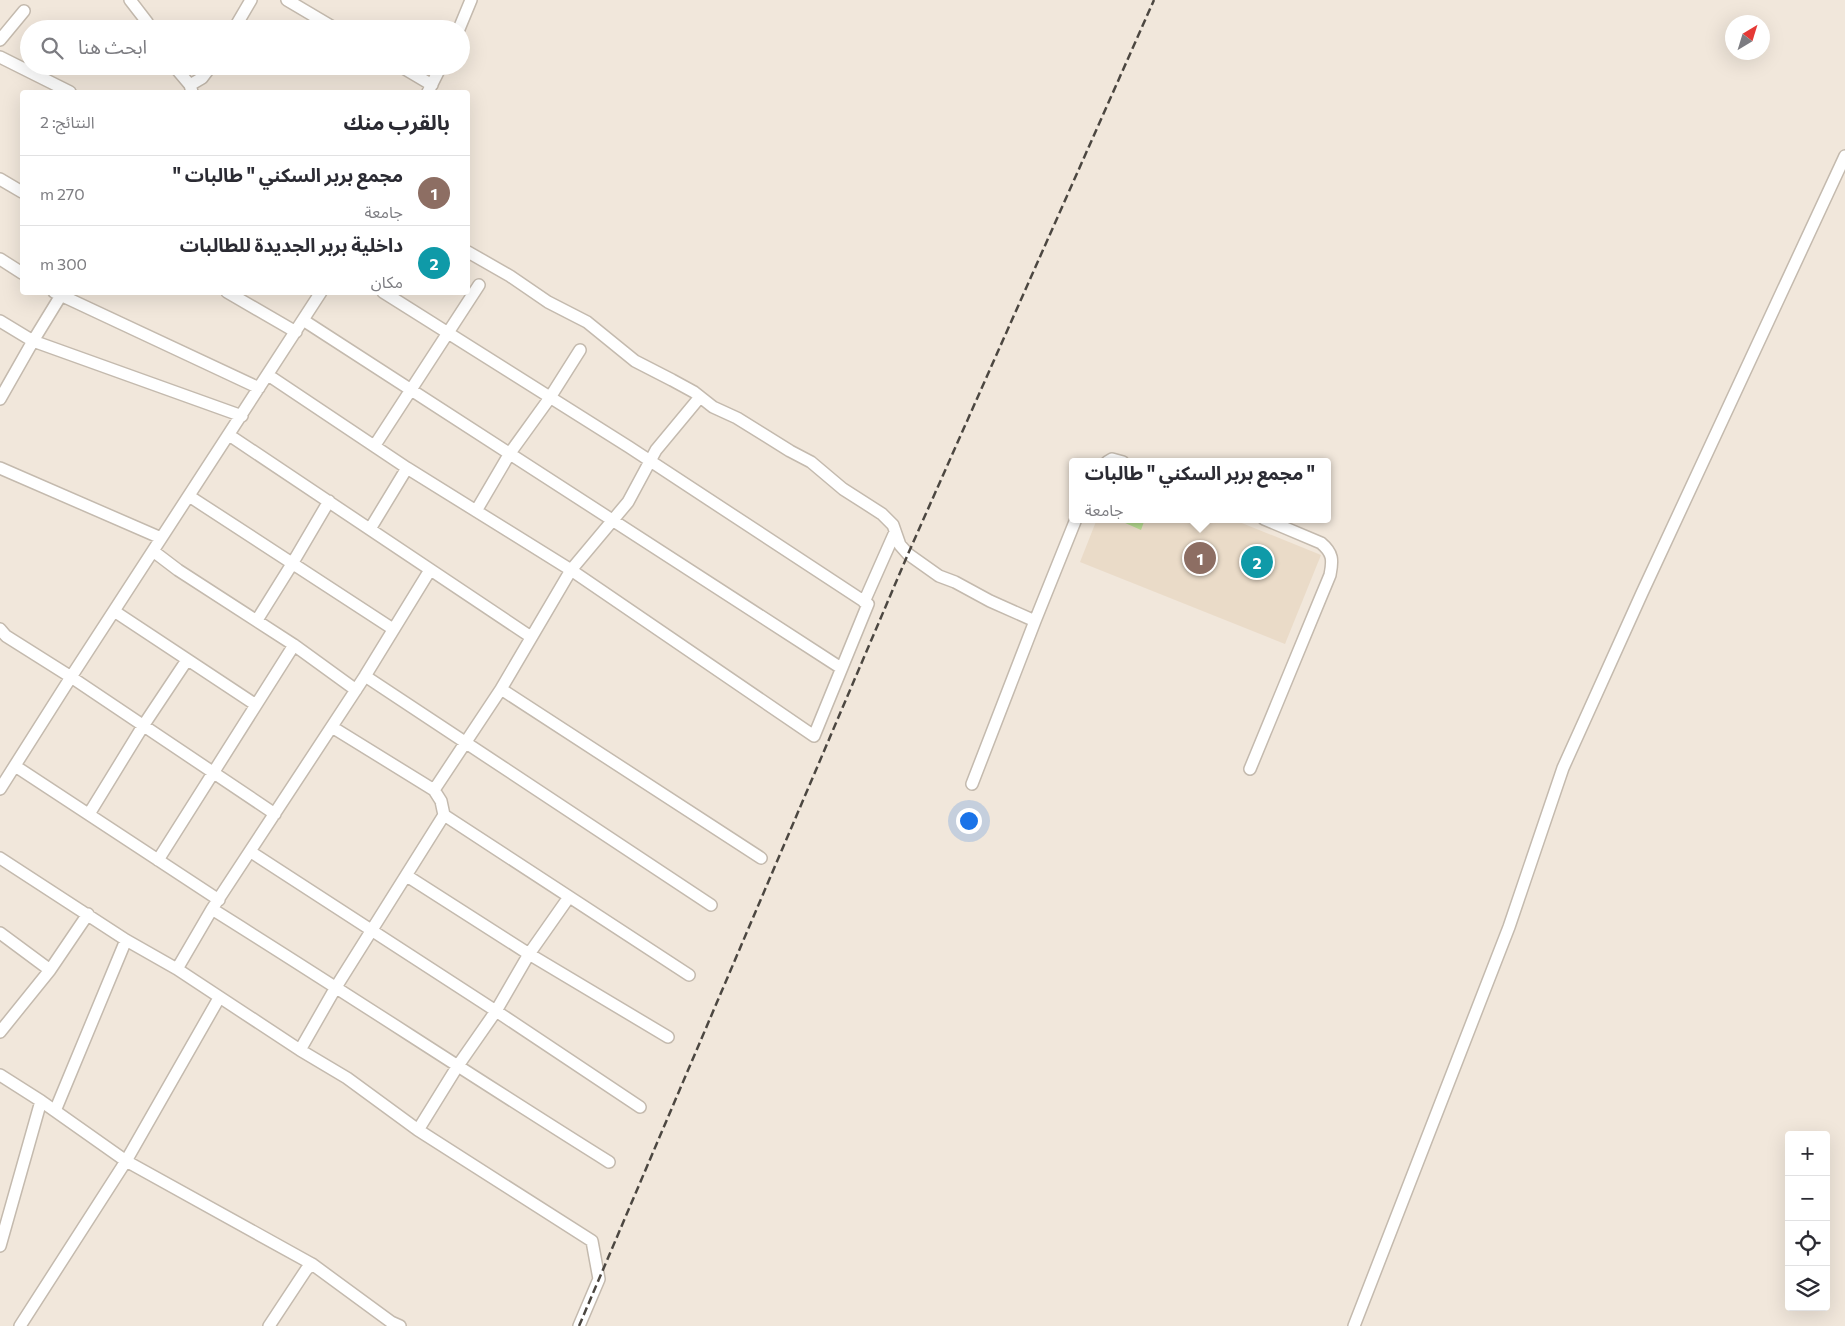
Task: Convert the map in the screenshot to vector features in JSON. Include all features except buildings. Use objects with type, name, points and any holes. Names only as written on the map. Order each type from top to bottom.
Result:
[{"type":"street","points":[[130,0],[145,20]]},
{"type":"street","points":[[239,20],[250,0]]},
{"type":"street","points":[[287,0],[321,20]]},
{"type":"street","points":[[463,20],[471,0]]},
{"type":"street","points":[[0,40],[24,11]]},
{"type":"street","points":[[0,57],[20,67]]},
{"type":"street","points":[[36,75],[66,90]]},
{"type":"street","points":[[181,75],[191,89],[204,75]]},
{"type":"street","points":[[412,75],[430,88],[436,75]]},
{"type":"street","points":[[1354,1326],[1509,927],[1563,768],[1646,584],[1845,156]]},
{"type":"street","points":[[0,179],[20,191]]},
{"type":"street","points":[[470,253],[510,276],[548,302],[587,322],[634,361],[672,380],[700,397],[713,408],[737,418],[790,452],[811,462],[843,489],[882,514],[893,525],[900,545],[908,554],[939,576],[956,582],[990,602],[1034,621]]},
{"type":"street","points":[[0,259],[20,272]]},
{"type":"street","points":[[375,446],[479,285]]},
{"type":"street","points":[[0,399],[58,295]]},
{"type":"street","points":[[61,295],[259,388]]},
{"type":"street","points":[[231,295],[296,332]]},
{"type":"street","points":[[0,790],[71,677],[319,295]]},
{"type":"street","points":[[268,375],[407,468],[571,570],[814,736],[840,668],[868,604],[650,462],[387,295]]},
{"type":"street","points":[[303,320],[840,668]]},
{"type":"street","points":[[0,321],[33,340],[242,416]]},
{"type":"street","points":[[476,511],[510,453],[550,399],[580,350]]},
{"type":"street","points":[[434,790],[500,689],[571,570],[628,502],[656,450],[700,397]]},
{"type":"street","points":[[229,435],[531,637]]},
{"type":"street","points":[[0,468],[161,538]]},
{"type":"street","points":[[370,528],[407,468]]},
{"type":"street","points":[[189,496],[393,629]]},
{"type":"street","points":[[256,620],[292,564],[328,501]]},
{"type":"street","points":[[972,784],[1034,621],[1074,523]]},
{"type":"street","points":[[1250,769],[1330,574],[1333,560],[1329,549],[1321,543],[1274,523]]},
{"type":"street","points":[[864,602],[895,532]]},
{"type":"street","points":[[153,551],[178,570],[294,645],[356,690]]},
{"type":"street","points":[[177,970],[215,905],[365,676],[430,570]]},
{"type":"street","points":[[114,611],[256,705]]},
{"type":"street","points":[[2,637],[71,677],[275,814]]},
{"type":"street","points":[[158,860],[294,645]]},
{"type":"street","points":[[89,814],[143,726],[187,660]]},
{"type":"street","points":[[365,676],[711,905]]},
{"type":"street","points":[[500,689],[761,858]]},
{"type":"street","points":[[300,1050],[336,987],[444,815],[441,801],[434,790],[332,727]]},
{"type":"street","points":[[15,766],[158,860],[215,905],[336,987],[458,1067],[609,1162]]},
{"type":"street","points":[[444,815],[689,975]]},
{"type":"street","points":[[251,852],[640,1106]]},
{"type":"street","points":[[0,858],[126,940],[177,970],[300,1050],[347,1078],[418,1130],[592,1241],[599,1279],[579,1326]]},
{"type":"street","points":[[407,876],[529,954],[668,1037]]},
{"type":"street","points":[[418,1130],[496,1011],[529,954],[569,897]]},
{"type":"street","points":[[0,1032],[50,970],[88,914]]},
{"type":"street","points":[[0,933],[50,970]]},
{"type":"street","points":[[55,1111],[126,940]]},
{"type":"street","points":[[20,1326],[126,1161],[219,998]]},
{"type":"street","points":[[0,1075],[41,1101],[126,1161],[312,1264],[391,1322],[400,1326]]},
{"type":"street","points":[[0,1246],[41,1101]]},
{"type":"street","points":[[269,1326],[306,1270],[312,1264]]},
{"type":"shaded area","points":[[1095,523],[1242,523],[1321,555],[1285,644],[1080,562]]},
{"type":"green space","points":[[1125,523],[1144,523],[1141,530]]},
{"type":"railway","points":[[579,1326],[908,554],[1154,0]]},
{"type":"place","name":"مجمع بربر السكني \" طالبات \"","points":[[1200,558]]},
{"type":"place","name":"داخلية بربر الجديدة للطالبات","points":[[1257,562]]}]
